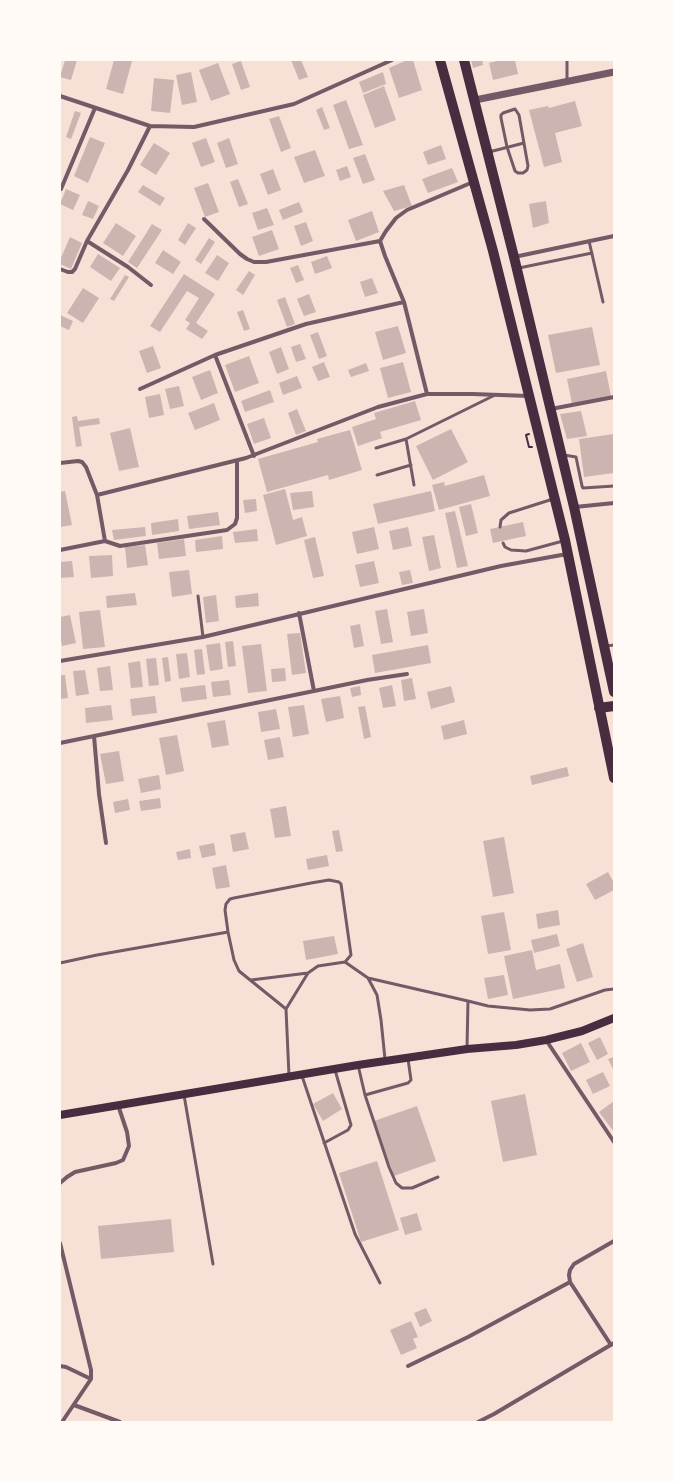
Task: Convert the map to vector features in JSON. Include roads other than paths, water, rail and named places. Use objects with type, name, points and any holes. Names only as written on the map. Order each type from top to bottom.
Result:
[{"type":"highway","points":[[440,60],[475,182],[565,540],[614,778]]},
{"type":"highway","points":[[464,60],[517,269],[574,507],[610,645],[614,692]]},
{"type":"highway","points":[[599,708],[614,706]]},
{"type":"main road","points":[[60,1115],[358,1065],[467,1049],[516,1045],[546,1040],[582,1031],[614,1018]]},
{"type":"street","points":[[60,96],[150,126],[194,127],[294,104],[392,60]]},
{"type":"street","points":[[475,100],[614,72]]},
{"type":"street","points":[[61,189],[95,108]]},
{"type":"street","points":[[60,269],[72,272],[75,269],[87,241],[128,170],[150,126]]},
{"type":"street","points":[[204,220],[247,259],[254,262],[266,262],[380,240],[396,218],[407,210],[475,182]]},
{"type":"street","points":[[514,257],[614,236]]},
{"type":"street","points":[[380,240],[404,302],[427,394]]},
{"type":"street","points":[[87,241],[128,267],[151,285]]},
{"type":"street","points":[[140,389],[215,355],[306,324],[404,302]]},
{"type":"street","points":[[215,355],[254,456]]},
{"type":"street","points":[[97,496],[254,456],[378,407],[427,394],[497,394],[529,396]]},
{"type":"street","points":[[550,409],[614,397]]},
{"type":"street","points":[[60,463],[78,461],[82,462],[86,467],[97,496],[105,541]]},
{"type":"street","points":[[60,550],[105,541],[120,546],[227,530],[231,528],[235,524],[237,518],[237,461]]},
{"type":"street","points":[[574,507],[614,503]]},
{"type":"street","points":[[60,661],[203,637],[501,566],[568,554]]},
{"type":"street","points":[[299,613],[314,691]]},
{"type":"street","points":[[60,743],[366,680],[407,674]]},
{"type":"street","points":[[94,736],[106,843]]},
{"type":"street","points":[[546,1040],[614,1142]]},
{"type":"street","points":[[60,1183],[75,1172],[116,1163],[123,1160],[129,1146],[127,1132],[118,1105]]},
{"type":"street","points":[[478,1422],[612,1344],[570,1282],[570,1270],[574,1264],[614,1241]]},
{"type":"street","points":[[60,1243],[91,1370],[91,1379],[62,1422]]},
{"type":"street","points":[[408,1366],[468,1337],[570,1282]]},
{"type":"street","points":[[60,1366],[66,1367],[91,1379]]},
{"type":"street","points":[[74,1405],[120,1422]]},
{"type":"lane","points":[[567,60],[567,81]]},
{"type":"lane","points":[[515,109],[520,115],[528,166],[527,170],[523,173],[518,173],[515,171],[507,147],[501,115],[515,109]]},
{"type":"lane","points":[[488,153],[524,143]]},
{"type":"lane","points":[[589,241],[603,302]]},
{"type":"lane","points":[[517,269],[592,252]]},
{"type":"lane","points":[[376,448],[406,439],[497,394]]},
{"type":"lane","points":[[406,439],[414,485]]},
{"type":"lane","points":[[562,455],[576,457],[583,488],[614,486]]},
{"type":"lane","points":[[377,475],[410,465]]},
{"type":"lane","points":[[500,527],[501,520],[509,513],[554,498]]},
{"type":"lane","points":[[503,543],[505,547],[511,550],[526,551],[565,540]]},
{"type":"lane","points":[[198,596],[203,637]]},
{"type":"lane","points":[[286,1009],[239,971],[234,960],[225,910],[226,904],[230,899],[311,883],[329,880],[336,881],[341,884],[351,952],[345,962]]},
{"type":"lane","points":[[60,963],[228,932]]},
{"type":"lane","points":[[289,1076],[286,1009],[308,973],[318,966],[345,962],[368,978],[488,1006],[530,1010],[550,1009],[614,988]]},
{"type":"lane","points":[[251,980],[308,973]]},
{"type":"lane","points":[[368,978],[377,995],[382,1020],[385,1062]]},
{"type":"lane","points":[[467,1049],[468,1001]]},
{"type":"lane","points":[[366,1095],[408,1083],[411,1080],[408,1058]]},
{"type":"lane","points":[[358,1065],[389,1167],[396,1183],[402,1188],[412,1188],[438,1177]]},
{"type":"lane","points":[[324,1143],[348,1130],[351,1126],[334,1069]]},
{"type":"lane","points":[[301,1074],[304,1087],[355,1234],[380,1283]]},
{"type":"lane","points":[[183,1094],[213,1264]]}]
